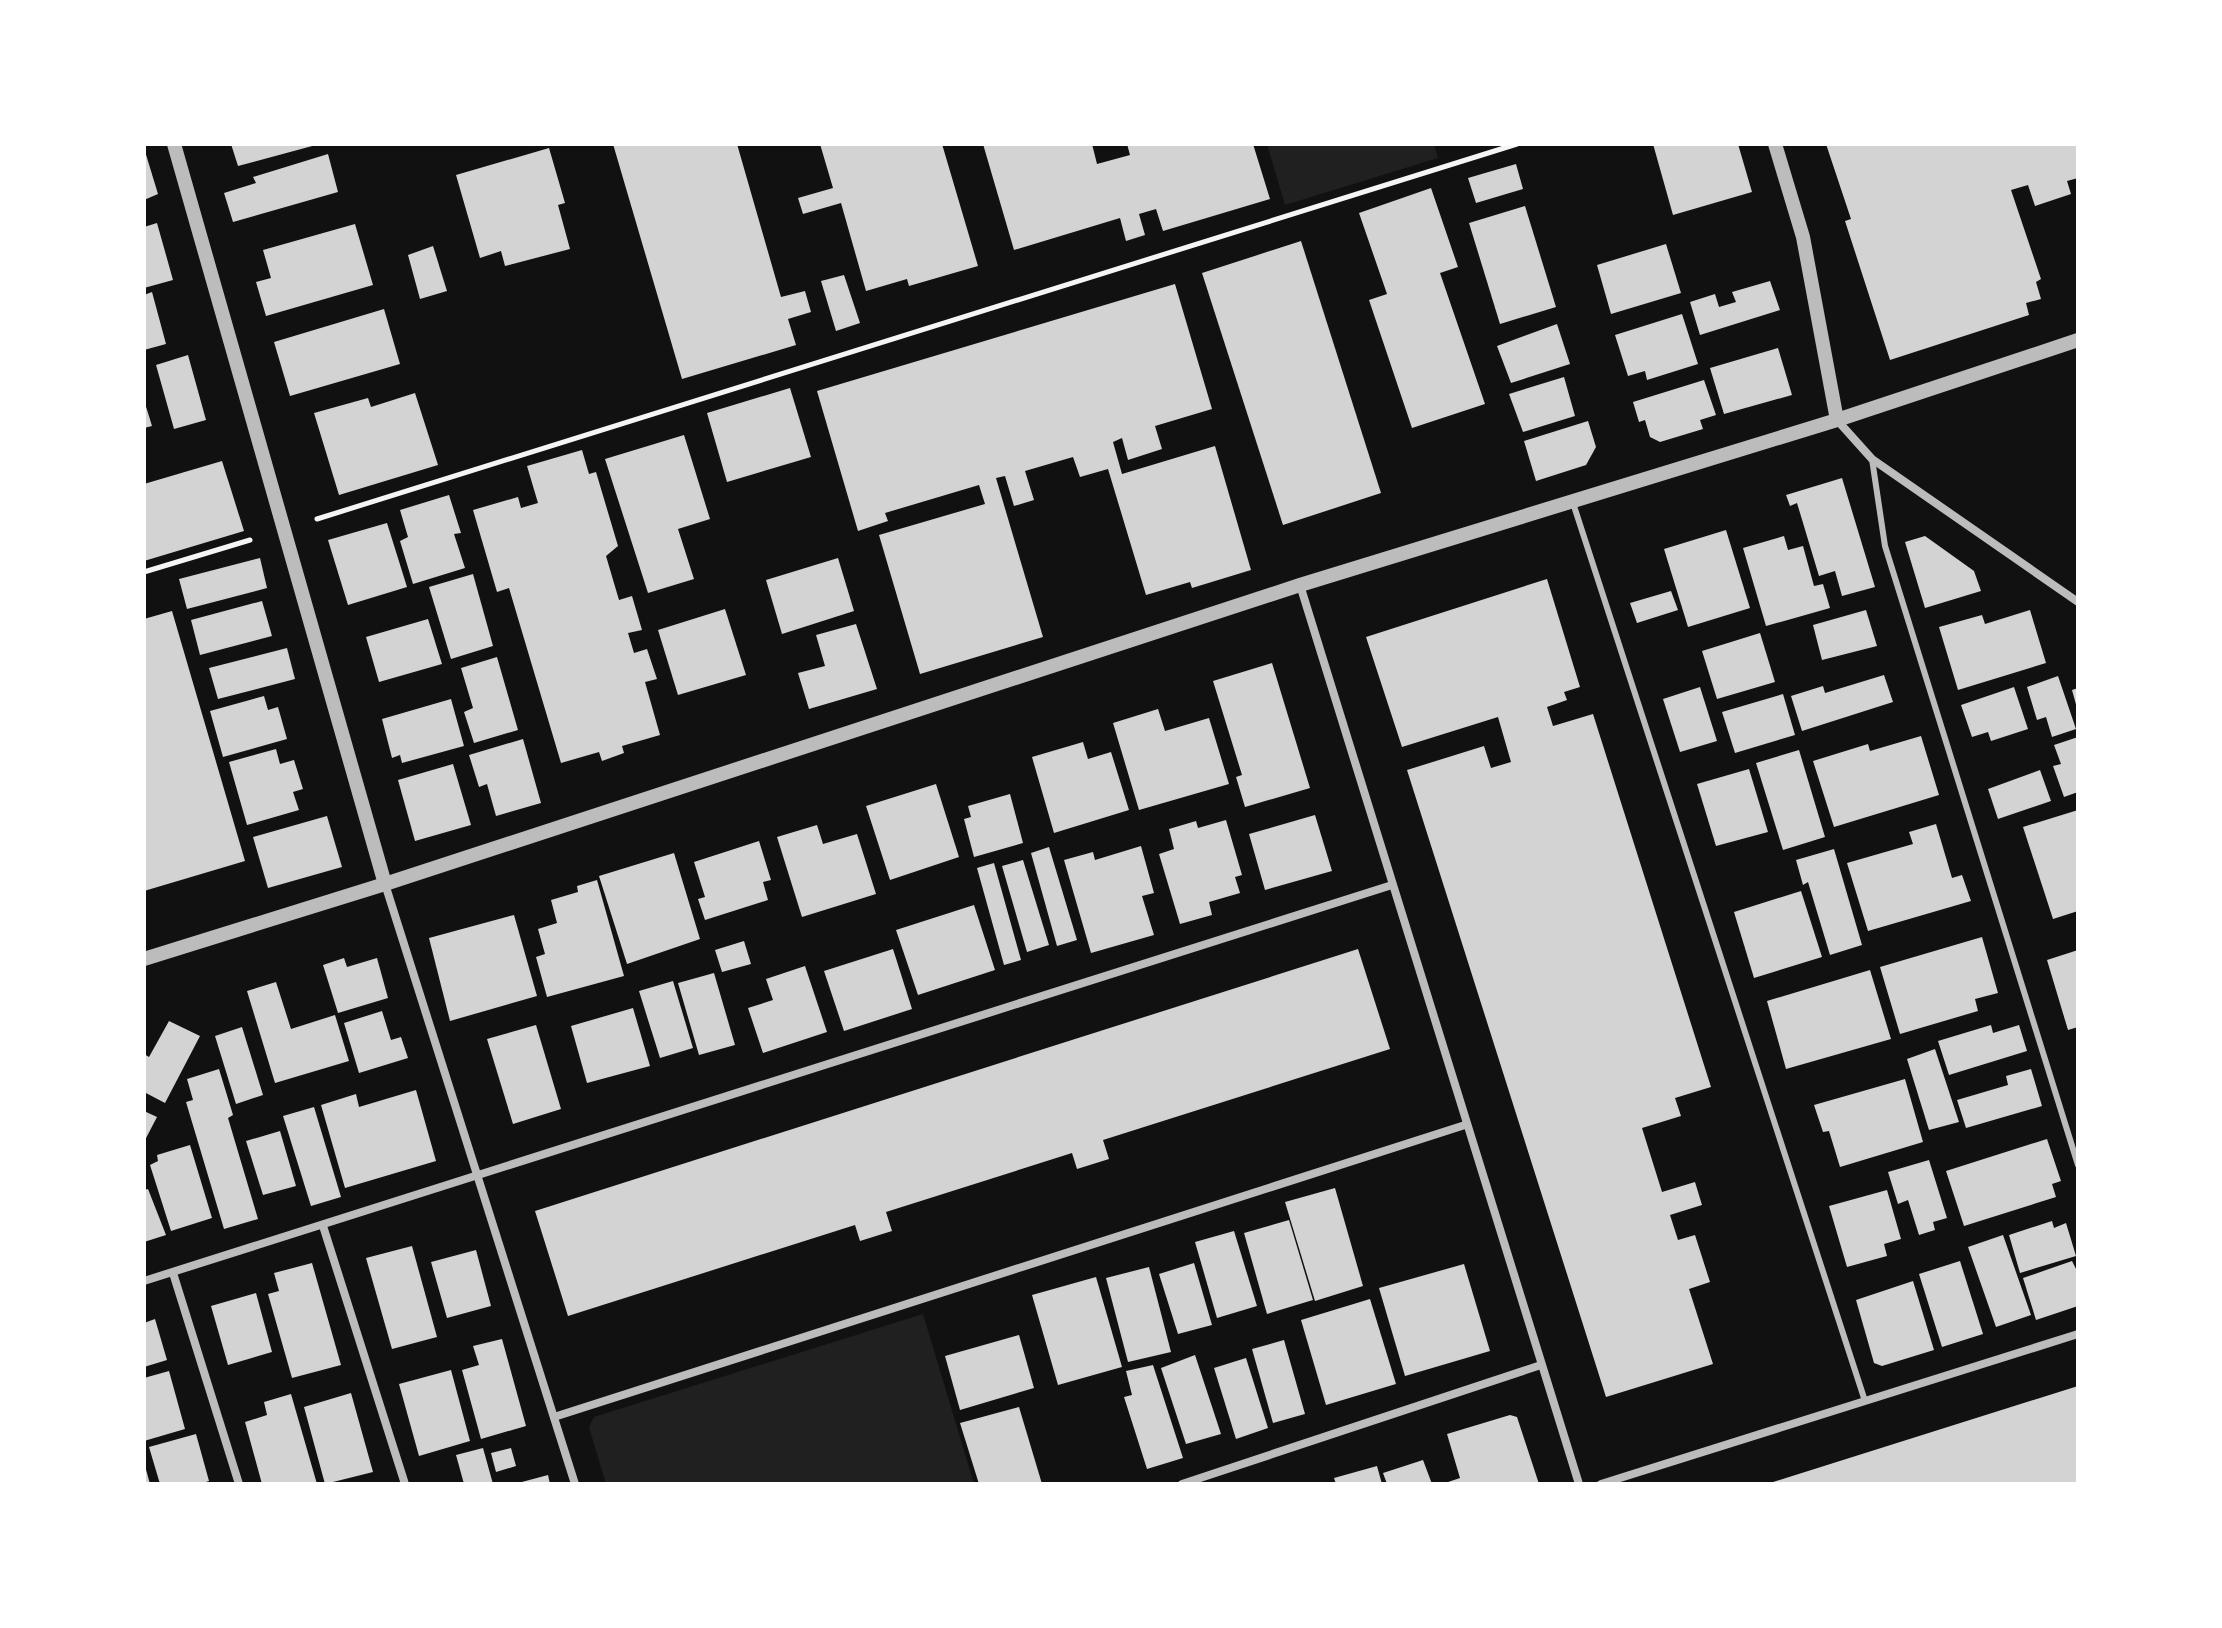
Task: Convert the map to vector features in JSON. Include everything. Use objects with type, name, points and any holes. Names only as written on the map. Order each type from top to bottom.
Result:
[{"type":"street","points":[[174,144],[385,884],[575,1484]]},
{"type":"street","points":[[1775,144],[1803,237],[1837,420],[1872,459],[2078,602]]},
{"type":"street","points":[[144,959],[385,884],[1300,585],[1837,420],[2078,340]]},
{"type":"street","points":[[1300,585],[1465,1125],[1579,1484]]},
{"type":"street","points":[[144,1281],[1392,885]]},
{"type":"street","points":[[554,1417],[1465,1125]]},
{"type":"street","points":[[323,1226],[405,1484]]},
{"type":"street","points":[[173,1273],[239,1484]]},
{"type":"street","points":[[1601,1484],[2078,1334]]},
{"type":"street","points":[[1182,1484],[1541,1365]]},
{"type":"lane","points":[[1872,459],[1885,546],[2078,1165]]},
{"type":"lane","points":[[1572,501],[1865,1401]]},
{"type":"path","points":[[144,572],[1517,144]]},
{"type":"shaded area","points":[[1267,144],[1434,144],[1438,158],[1285,205]]},
{"type":"shaded area","points":[[923,1314],[974,1484],[606,1484],[589,1427],[594,1417]]},
{"type":"building","points":[[231,144],[316,144],[316,145],[238,166]]},
{"type":"building","points":[[613,144],[737,144],[781,297],[805,291],[811,312],[788,319],[796,345],[682,379]]},
{"type":"building","points":[[820,144],[942,144],[978,266],[909,286],[907,279],[866,291],[841,203],[803,214],[798,198],[833,188]]},
{"type":"building","points":[[983,144],[1092,144],[1097,164],[1130,155],[1127,144],[1253,144],[1270,199],[1163,231],[1156,209],[1139,214],[1145,235],[1126,241],[1120,218],[1014,250]]},
{"type":"building","points":[[1653,144],[1738,144],[1752,192],[1673,215]]},
{"type":"building","points":[[1826,144],[2078,144],[2078,178],[2067,181],[2071,194],[2035,206],[2028,185],[2011,190],[2041,279],[2036,282],[2041,299],[2026,303],[2029,315],[1890,360],[1845,221],[1851,219]]},
{"type":"building","points":[[144,148],[158,194],[144,200]]},
{"type":"building","points":[[549,148],[565,203],[558,205],[570,249],[505,266],[501,251],[480,258],[456,175]]},
{"type":"building","points":[[328,154],[338,192],[233,222],[224,193],[256,183],[253,177]]},
{"type":"building","points":[[1516,164],[1523,189],[1476,203],[1468,178]]},
{"type":"building","points":[[1431,188],[1458,267],[1440,273],[1485,404],[1412,428],[1369,300],[1387,294],[1359,213]]},
{"type":"building","points":[[1525,206],[1556,307],[1500,324],[1469,223]]},
{"type":"building","points":[[157,223],[173,280],[144,288],[144,227]]},
{"type":"building","points":[[355,224],[373,285],[266,316],[256,282],[271,278],[263,250]]},
{"type":"building","points":[[1301,241],[1381,493],[1283,525],[1202,273]]},
{"type":"building","points":[[1666,244],[1681,293],[1611,314],[1597,265]]},
{"type":"building","points":[[433,246],[447,291],[420,299],[408,255]]},
{"type":"building","points":[[844,275],[860,323],[836,331],[821,281]]},
{"type":"building","points":[[1770,281],[1780,310],[1700,335],[1690,302],[1715,294],[1719,307],[1736,302],[1732,292]]},
{"type":"building","points":[[1175,284],[1212,409],[1155,426],[1162,449],[1128,460],[1122,438],[1113,442],[1122,474],[1215,446],[1251,570],[1192,588],[1190,582],[1146,595],[1108,469],[1080,477],[1073,457],[1025,471],[1034,500],[1014,506],[1005,476],[996,478],[1043,637],[920,674],[879,535],[985,504],[979,485],[885,513],[888,521],[858,531],[817,391]]},
{"type":"building","points":[[152,292],[166,344],[144,350],[144,295]]},
{"type":"building","points":[[384,309],[400,364],[290,396],[274,342]]},
{"type":"building","points":[[1682,314],[1698,364],[1647,380],[1645,371],[1628,376],[1615,335]]},
{"type":"building","points":[[1557,324],[1570,364],[1511,383],[1497,346]]},
{"type":"building","points":[[1778,348],[1792,395],[1724,414],[1710,368]]},
{"type":"building","points":[[188,355],[206,420],[174,429],[156,365]]},
{"type":"building","points":[[1564,377],[1575,416],[1523,432],[1509,394]]},
{"type":"building","points":[[1704,380],[1716,415],[1700,420],[1703,429],[1660,442],[1650,437],[1645,420],[1639,422],[1633,402]]},
{"type":"building","points":[[790,388],[811,457],[727,482],[707,413]]},
{"type":"building","points":[[415,393],[438,465],[339,495],[314,413],[368,398],[371,407]]},
{"type":"building","points":[[144,400],[152,426],[144,428]]},
{"type":"building","points":[[1588,421],[1596,447],[1586,465],[1536,481],[1524,441]]},
{"type":"building","points":[[684,435],[710,519],[678,529],[694,579],[648,593],[605,459]]},
{"type":"building","points":[[582,450],[589,474],[596,472],[618,546],[606,556],[619,600],[632,596],[642,630],[628,633],[634,653],[647,649],[657,679],[645,682],[660,735],[622,746],[624,753],[602,761],[599,752],[561,763],[509,588],[497,592],[473,510],[518,497],[521,508],[538,503],[527,466]]},
{"type":"building","points":[[222,461],[244,531],[144,561],[144,484]]},
{"type":"building","points":[[1842,478],[1875,587],[1842,596],[1835,571],[1819,576],[1797,503],[1790,506],[1786,495]]},
{"type":"building","points":[[449,495],[461,533],[454,534],[465,568],[413,584],[400,541],[408,537],[400,510]]},
{"type":"building","points":[[387,523],[407,587],[348,605],[328,540]]},
{"type":"building","points":[[1726,530],[1750,608],[1688,627],[1664,549]]},
{"type":"building","points":[[1784,536],[1788,550],[1803,546],[1814,586],[1823,584],[1830,608],[1766,626],[1743,548]]},
{"type":"building","points":[[1925,536],[1974,571],[1981,591],[1925,608],[1905,542]]},
{"type":"building","points":[[260,558],[267,588],[187,609],[179,579]]},
{"type":"building","points":[[838,558],[854,611],[782,634],[766,580]]},
{"type":"building","points":[[473,574],[493,646],[451,659],[429,587]]},
{"type":"building","points":[[1547,579],[1580,687],[1564,692],[1567,700],[1547,707],[1553,726],[1593,714],[1711,1087],[1675,1098],[1681,1116],[1642,1128],[1662,1192],[1695,1182],[1702,1205],[1670,1215],[1678,1240],[1695,1235],[1710,1282],[1689,1289],[1713,1364],[1606,1397],[1407,770],[1484,746],[1491,768],[1511,762],[1498,717],[1402,747],[1366,637]]},
{"type":"building","points":[[1671,591],[1678,610],[1637,623],[1630,603]]},
{"type":"building","points":[[262,601],[272,636],[200,655],[191,620]]},
{"type":"building","points":[[725,609],[746,675],[678,695],[658,630]]},
{"type":"building","points":[[1866,610],[1877,646],[1822,660],[1813,625]]},
{"type":"building","points":[[2030,610],[2046,663],[1958,690],[1939,627],[1982,615],[1985,624]]},
{"type":"building","points":[[172,611],[245,861],[144,891],[144,619]]},
{"type":"building","points":[[428,619],[442,664],[379,682],[366,637]]},
{"type":"building","points":[[856,624],[877,689],[809,709],[798,673],[825,666],[816,635]]},
{"type":"building","points":[[1760,633],[1775,682],[1717,699],[1702,651]]},
{"type":"building","points":[[287,648],[295,679],[218,699],[209,668]]},
{"type":"building","points":[[497,657],[518,730],[474,743],[464,712],[473,708],[461,668]]},
{"type":"building","points":[[1272,663],[1310,788],[1245,807],[1236,777],[1242,775],[1213,681]]},
{"type":"building","points":[[1884,675],[1893,702],[1802,731],[1791,696],[1823,686],[1825,693]]},
{"type":"building","points":[[2058,676],[2076,729],[2052,737],[2046,717],[2037,720],[2027,687]]},
{"type":"building","points":[[1700,687],[1717,741],[1680,752],[1663,699]]},
{"type":"building","points":[[2014,687],[2028,729],[1991,741],[1988,732],[1972,737],[1961,705]]},
{"type":"building","points":[[2078,688],[2078,707],[2077,708],[2072,690]]},
{"type":"building","points":[[1783,694],[1795,735],[1735,753],[1722,712]]},
{"type":"building","points":[[264,696],[268,710],[278,707],[287,739],[223,757],[210,711]]},
{"type":"building","points":[[451,699],[464,746],[402,763],[400,755],[392,758],[382,719]]},
{"type":"building","points":[[1158,709],[1165,731],[1209,718],[1229,784],[1139,810],[1113,723]]},
{"type":"building","points":[[1921,736],[1939,795],[1834,827],[1813,761],[1868,744],[1870,751]]},
{"type":"building","points":[[2078,737],[2078,792],[2064,797],[2053,766],[2061,764],[2054,745]]},
{"type":"building","points":[[523,739],[541,803],[496,816],[487,784],[479,787],[469,755]]},
{"type":"building","points":[[1083,742],[1088,759],[1111,752],[1129,810],[1054,833],[1032,757]]},
{"type":"building","points":[[276,749],[280,764],[294,760],[303,789],[293,792],[299,810],[247,825],[229,762]]},
{"type":"building","points":[[1799,750],[1825,837],[1783,850],[1756,763]]},
{"type":"building","points":[[453,764],[471,825],[415,841],[398,780]]},
{"type":"building","points":[[1749,769],[1768,832],[1716,846],[1697,784]]},
{"type":"building","points":[[2040,770],[2051,801],[1998,819],[1988,789]]},
{"type":"building","points":[[936,784],[959,857],[890,880],[866,806]]},
{"type":"building","points":[[1010,794],[1023,843],[974,857],[964,819],[971,817],[968,806]]},
{"type":"building","points":[[2078,810],[2078,911],[2053,919],[2023,827]]},
{"type":"building","points":[[1315,815],[1332,871],[1265,890],[1249,834]]},
{"type":"building","points":[[327,816],[342,867],[268,888],[253,837]]},
{"type":"building","points":[[1226,820],[1242,875],[1235,877],[1240,893],[1209,902],[1212,915],[1180,924],[1159,854],[1174,849],[1169,829],[1196,821],[1198,828]]},
{"type":"building","points":[[1936,824],[1952,878],[1962,875],[1971,901],[1868,931],[1847,863],[1913,844],[1909,832]]},
{"type":"building","points":[[817,825],[823,844],[857,834],[876,894],[802,917],[777,837]]},
{"type":"building","points":[[759,841],[771,880],[763,882],[768,900],[705,920],[698,899],[705,897],[694,862]]},
{"type":"building","points":[[1141,846],[1154,893],[1142,896],[1154,935],[1091,953],[1064,860],[1093,852],[1095,860]]},
{"type":"building","points":[[1049,847],[1077,940],[1057,946],[1031,853]]},
{"type":"building","points":[[1834,849],[1862,945],[1830,955],[1808,882],[1803,885],[1796,860]]},
{"type":"building","points":[[674,853],[700,939],[627,964],[599,876]]},
{"type":"building","points":[[1023,860],[1049,945],[1027,952],[1002,866]]},
{"type":"building","points":[[994,863],[1021,960],[1004,965],[977,868]]},
{"type":"building","points":[[597,880],[624,976],[547,997],[536,957],[545,954],[538,929],[557,923],[551,900],[578,892],[577,886]]},
{"type":"building","points":[[1801,891],[1822,957],[1754,978],[1734,912]]},
{"type":"building","points":[[974,905],[995,970],[918,995],[896,930]]},
{"type":"building","points":[[514,915],[537,996],[450,1021],[429,938]]},
{"type":"building","points":[[1982,937],[1998,993],[1975,999],[1978,1011],[1900,1034],[1880,967]]},
{"type":"building","points":[[744,941],[751,964],[722,972],[715,950]]},
{"type":"building","points":[[893,949],[912,1009],[844,1031],[824,971]]},
{"type":"building","points":[[1358,949],[1390,1049],[1103,1140],[1109,1159],[1077,1169],[1072,1153],[886,1212],[892,1231],[860,1241],[855,1225],[568,1316],[535,1211]]},
{"type":"building","points":[[2078,950],[2078,1027],[2068,1030],[2047,960]]},
{"type":"building","points":[[344,958],[347,967],[377,958],[388,998],[338,1013],[323,965]]},
{"type":"building","points":[[805,966],[827,1032],[763,1053],[748,1008],[773,1000],[766,979]]},
{"type":"building","points":[[1870,970],[1891,1039],[1786,1069],[1767,1001]]},
{"type":"building","points":[[714,973],[735,1045],[699,1055],[678,983]]},
{"type":"building","points":[[673,981],[693,1048],[660,1058],[639,991]]},
{"type":"building","points":[[276,982],[291,1029],[335,1015],[349,1061],[275,1083],[247,991]]},
{"type":"building","points":[[633,1008],[650,1066],[587,1083],[571,1026]]},
{"type":"building","points":[[382,1011],[391,1040],[401,1037],[408,1058],[359,1073],[344,1023]]},
{"type":"building","points":[[169,1021],[200,1036],[165,1103],[144,1092],[144,1054],[149,1057]]},
{"type":"building","points":[[536,1025],[561,1109],[513,1124],[487,1039]]},
{"type":"building","points":[[1991,1025],[1993,1033],[2019,1025],[2027,1051],[1949,1075],[1938,1041]]},
{"type":"building","points":[[242,1027],[263,1095],[236,1104],[215,1036]]},
{"type":"building","points":[[1935,1049],[1959,1122],[1929,1130],[1907,1059]]},
{"type":"building","points":[[219,1069],[233,1115],[228,1118],[258,1219],[224,1229],[186,1102],[193,1100],[187,1079]]},
{"type":"building","points":[[2031,1069],[2042,1106],[1966,1128],[1957,1100],[2008,1085],[2006,1076]]},
{"type":"building","points":[[1905,1079],[1923,1142],[1840,1167],[1829,1131],[1823,1132],[1814,1105]]},
{"type":"building","points":[[416,1090],[436,1161],[345,1188],[321,1105],[356,1094],[359,1107]]},
{"type":"building","points":[[314,1107],[341,1197],[311,1206],[283,1116]]},
{"type":"building","points":[[144,1111],[157,1117],[144,1142]]},
{"type":"building","points":[[280,1131],[296,1186],[263,1195],[246,1141]]},
{"type":"building","points":[[2047,1139],[2061,1181],[2052,1184],[2056,1197],[1964,1226],[1946,1171]]},
{"type":"building","points":[[190,1145],[212,1218],[171,1231],[150,1165],[158,1161],[157,1155]]},
{"type":"building","points":[[1929,1160],[1947,1218],[1933,1222],[1935,1230],[1919,1235],[1908,1200],[1898,1204],[1888,1172]]},
{"type":"building","points":[[1335,1188],[1363,1286],[1315,1301],[1285,1202]]},
{"type":"building","points":[[148,1189],[166,1235],[144,1242],[144,1190]]},
{"type":"building","points":[[1887,1190],[1901,1239],[1884,1244],[1887,1256],[1847,1267],[1829,1206]]},
{"type":"building","points":[[1289,1220],[1313,1300],[1267,1314],[1244,1233]]},
{"type":"building","points":[[2052,1221],[2054,1228],[2066,1223],[2076,1256],[2020,1273],[2009,1235]]},
{"type":"building","points":[[1234,1231],[1257,1306],[1217,1318],[1195,1242]]},
{"type":"building","points":[[2003,1235],[2031,1315],[1996,1327],[1968,1247]]},
{"type":"building","points":[[412,1246],[437,1337],[392,1349],[366,1258]]},
{"type":"building","points":[[476,1250],[491,1306],[447,1318],[431,1262]]},
{"type":"building","points":[[1960,1261],[1983,1334],[1942,1347],[1919,1274]]},
{"type":"building","points":[[2072,1261],[2078,1273],[2078,1306],[2036,1320],[2023,1278]]},
{"type":"building","points":[[312,1263],[341,1365],[292,1378],[268,1294],[279,1291],[274,1273]]},
{"type":"building","points":[[1194,1263],[1212,1325],[1178,1334],[1159,1274]]},
{"type":"building","points":[[1464,1264],[1490,1351],[1405,1376],[1379,1288]]},
{"type":"building","points":[[1149,1267],[1171,1352],[1128,1362],[1106,1278]]},
{"type":"building","points":[[1096,1277],[1122,1367],[1058,1385],[1032,1295]]},
{"type":"building","points":[[1913,1281],[1934,1350],[1882,1366],[1874,1363],[1856,1300]]},
{"type":"building","points":[[256,1293],[272,1352],[228,1365],[211,1306]]},
{"type":"building","points":[[1370,1299],[1396,1384],[1326,1405],[1301,1320]]},
{"type":"building","points":[[155,1319],[167,1360],[144,1367],[144,1323]]},
{"type":"building","points":[[1019,1335],[1034,1388],[960,1410],[945,1356]]},
{"type":"building","points":[[502,1339],[526,1426],[481,1439],[462,1370],[479,1365],[473,1346]]},
{"type":"building","points":[[1284,1340],[1305,1414],[1273,1423],[1252,1349]]},
{"type":"building","points":[[1195,1355],[1221,1434],[1186,1444],[1161,1368]]},
{"type":"building","points":[[1246,1358],[1268,1428],[1236,1439],[1214,1368]]},
{"type":"building","points":[[1153,1365],[1183,1458],[1147,1469],[1124,1397],[1132,1395],[1126,1371]]},
{"type":"building","points":[[451,1370],[470,1441],[419,1456],[399,1384]]},
{"type":"building","points":[[169,1371],[185,1429],[144,1441],[144,1378]]},
{"type":"building","points":[[2078,1386],[2078,1484],[1770,1483]]},
{"type":"building","points":[[351,1393],[373,1472],[325,1484],[304,1407]]},
{"type":"building","points":[[291,1394],[317,1484],[262,1484],[245,1422],[267,1415],[264,1402]]},
{"type":"building","points":[[1019,1407],[1042,1484],[979,1484],[960,1423]]},
{"type":"building","points":[[1510,1415],[1517,1417],[1539,1484],[1442,1484],[1460,1478],[1447,1434]]},
{"type":"building","points":[[196,1434],[209,1481],[160,1484],[149,1447]]},
{"type":"building","points":[[483,1448],[493,1484],[464,1484],[456,1455]]},
{"type":"building","points":[[511,1448],[516,1466],[496,1472],[491,1453]]},
{"type":"building","points":[[1423,1460],[1432,1484],[1387,1484],[1383,1473]]},
{"type":"building","points":[[145,1466],[150,1484],[144,1484]]},
{"type":"building","points":[[1377,1466],[1382,1484],[1336,1484],[1334,1478]]},
{"type":"building","points":[[548,1475],[550,1484],[518,1484],[518,1483]]}]
